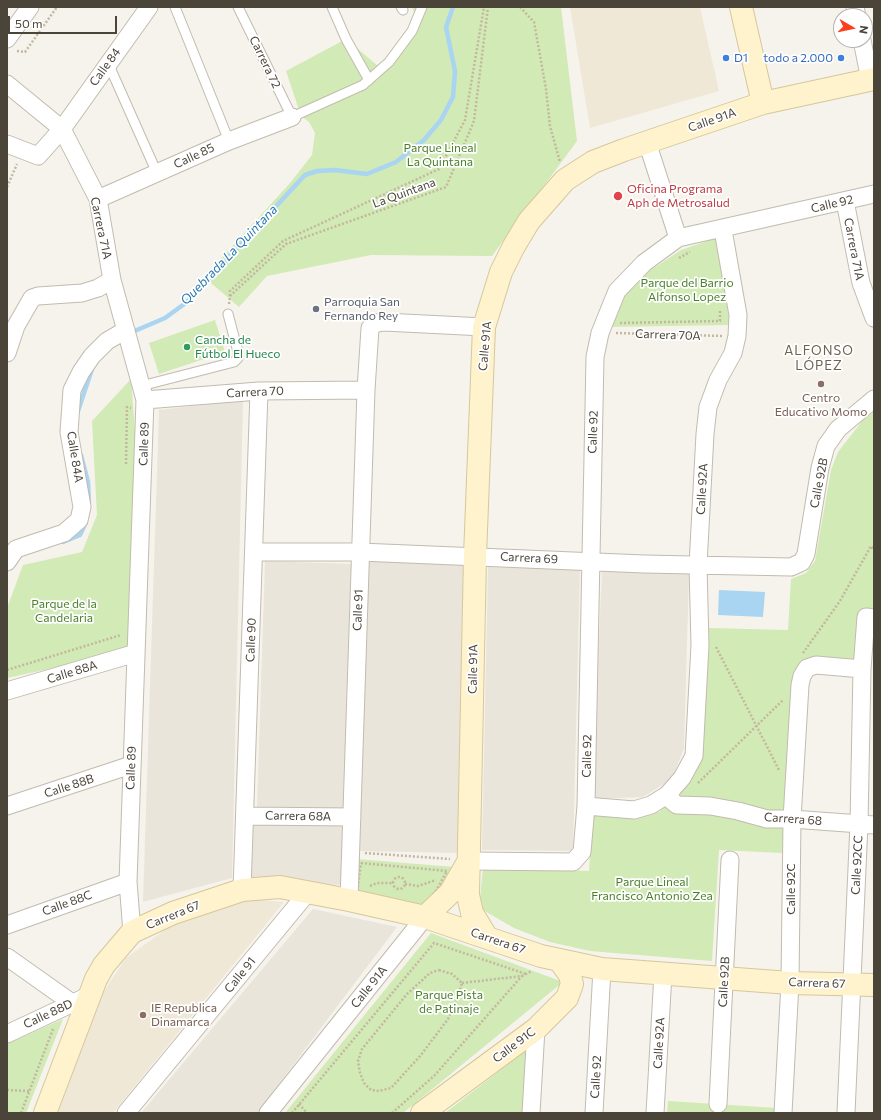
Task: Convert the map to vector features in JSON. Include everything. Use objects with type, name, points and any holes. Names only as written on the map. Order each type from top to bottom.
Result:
[{"type":"street","points":[[10,45],[30,7]]},
{"type":"street","name":"Calle 84","points":[[62,128],[149,7]]},
{"type":"street","points":[[741,7],[763,103]]},
{"type":"street","points":[[864,48],[872,80]]},
{"type":"street","name":"Calle 91A","points":[[486,936],[472,913],[468,894],[475,556],[484,327],[501,272],[529,221],[565,180],[593,162],[763,103],[872,80]]},
{"type":"street","name":"Carrera 71A","points":[[7,84],[62,128],[98,199],[112,280],[144,398]]},
{"type":"street","name":"Calle 85","points":[[98,199],[229,140],[292,117]]},
{"type":"street","points":[[7,144],[38,156],[62,128]]},
{"type":"street","points":[[647,142],[678,238]]},
{"type":"street","name":"Calle 92","points":[[469,860],[573,862],[582,852],[586,806],[590,561],[596,357],[600,333],[617,291],[629,276],[655,254],[678,238],[722,230],[874,194]]},
{"type":"street","name":"Carrera 71A","points":[[845,201],[861,282],[874,318]]},
{"type":"street","name":"Calle 92A","points":[[586,806],[634,810],[651,805],[668,795],[682,778],[694,756],[700,644],[698,565],[705,434],[708,407],[718,380],[733,353],[737,336],[738,316],[722,230]]},
{"type":"street","points":[[7,353],[16,326],[32,298],[38,296],[82,293],[98,288],[112,280]]},
{"type":"street","name":"Calle 91","points":[[349,900],[360,552],[366,390],[370,328],[376,323],[431,323],[484,327]]},
{"type":"street","name":"Calle 84A","points":[[7,562],[16,549],[64,533],[79,520],[82,507],[69,432],[72,390],[81,372],[92,356],[107,341],[126,330]]},
{"type":"street","name":"Carrera 70","points":[[144,398],[259,391],[366,390]]},
{"type":"street","name":"Calle 90","points":[[242,890],[259,391]]},
{"type":"street","name":"Calle 89","points":[[132,932],[128,882],[144,398]]},
{"type":"street","name":"Calle 92B","points":[[802,562],[806,554],[820,468],[826,446],[838,429],[874,399]]},
{"type":"street","name":"Carrera 69","points":[[254,552],[360,552],[698,565],[791,567],[802,562]]},
{"type":"street","name":"Calle 92CC","points":[[846,1113],[851,984],[866,824],[862,669],[870,617]]},
{"type":"street","name":"Calle 88A","points":[[7,692],[136,653]]},
{"type":"street","points":[[804,661],[816,665],[862,669]]},
{"type":"street","name":"Calle 92C","points":[[783,1113],[790,983],[792,819],[800,685],[804,661]]},
{"type":"street","name":"Calle 88B","points":[[7,806],[131,766]]},
{"type":"street","name":"Carrera 68","points":[[670,795],[672,801],[677,805],[710,806],[738,811],[767,819],[792,819],[866,824]]},
{"type":"street","name":"Carrera 68A","points":[[244,816],[352,817]]},
{"type":"street","name":"Calle 91A","points":[[268,1113],[425,917],[450,893],[469,860]]},
{"type":"street","name":"Calle 92B","points":[[718,1104],[730,860]]},
{"type":"street","name":"Calle 88C","points":[[7,925],[128,882]]},
{"type":"street","name":"Carrera 67","points":[[132,932],[173,913],[242,890],[280,887],[349,900],[425,917],[550,958],[602,969],[790,983],[874,985]]},
{"type":"street","name":"Calle 91","points":[[126,1113],[308,892]]},
{"type":"street","points":[[45,1113],[74,1002],[132,932]]},
{"type":"street","points":[[7,956],[74,1002]]},
{"type":"street","name":"Calle 91C","points":[[422,1113],[536,1029],[567,998],[572,984],[570,975],[550,958]]},
{"type":"street","name":"Calle 92","points":[[594,1113],[602,969]]},
{"type":"street","name":"Calle 92A","points":[[655,1113],[663,974]]},
{"type":"street","name":"Calle 88D","points":[[7,1034],[74,1002]]},
{"type":"street","points":[[531,1113],[536,1029]]},
{"type":"lane","points":[[175,7],[229,140]]},
{"type":"lane","name":"Carrera 72","points":[[238,7],[292,117]]},
{"type":"lane","points":[[332,7],[346,39],[369,80]]},
{"type":"lane","points":[[292,117],[363,85],[369,80],[388,62],[412,31],[422,7]]},
{"type":"lane","points":[[108,63],[157,173]]},
{"type":"lane","points":[[144,398],[234,362],[238,358],[238,352],[228,314]]},
{"type":"path","points":[[10,45],[25,52],[57,7]]},
{"type":"path","name":"La Quintana","points":[[228,314],[230,291],[283,241],[439,169],[465,120],[484,7]]},
{"type":"path","name":"La Quintana","points":[[230,296],[286,244],[446,187],[474,121],[488,7]]},
{"type":"path","points":[[520,7],[534,22],[546,89],[550,126],[565,180]]},
{"type":"path","points":[[7,187],[18,162]]},
{"type":"path","points":[[678,259],[692,251]]},
{"type":"path","points":[[613,323],[720,321],[720,305]]},
{"type":"path","name":"Carrera 70A","points":[[600,333],[737,336]]},
{"type":"path","points":[[125,470],[127,407],[144,398]]},
{"type":"path","points":[[804,661],[871,546],[874,550]]},
{"type":"path","points":[[7,670],[122,634]]},
{"type":"path","points":[[715,645],[780,772]]},
{"type":"path","points":[[670,795],[677,796],[693,787],[800,685]]},
{"type":"path","points":[[351,852],[469,860]]},
{"type":"path","points":[[405,884],[418,886],[443,878],[447,871],[361,863],[357,893],[423,908],[436,891],[443,878]]},
{"type":"path","points":[[401,877],[405,884],[404,888],[398,890],[393,886],[393,882],[395,878],[401,877]]},
{"type":"path","points":[[292,1113],[434,943],[526,974]]},
{"type":"path","points":[[462,983],[448,1019],[421,1055],[391,1088],[379,1091],[371,1090],[364,1083],[360,1072],[358,1061],[362,1049],[407,994],[430,973],[439,970],[452,974],[462,983],[522,976],[538,968],[550,958]]},
{"type":"path","points":[[392,1113],[434,1076],[522,976]]},
{"type":"path","points":[[21,1113],[29,1091],[74,1002]]},
{"type":"path","points":[[7,1090],[29,1091]]},
{"type":"shaded area","points":[[570,7],[700,7],[719,91],[590,128]]},
{"type":"shaded area","points":[[243,400],[232,878],[143,902],[159,410]]},
{"type":"shaded area","points":[[363,559],[467,565],[461,853],[355,851]]},
{"type":"shaded area","points":[[265,561],[351,564],[343,809],[257,807]]},
{"type":"shaded area","points":[[488,567],[580,569],[573,851],[482,850]]},
{"type":"shaded area","points":[[602,570],[689,574],[684,748],[672,779],[643,797],[592,799]]},
{"type":"shaded area","points":[[253,824],[346,824],[344,885],[248,881]]},
{"type":"shaded area","name":"IE Republica Dinamarca","points":[[248,899],[284,902],[113,1113],[54,1113],[102,994],[126,958],[183,917]]},
{"type":"shaded area","points":[[313,909],[397,927],[257,1113],[141,1113]]},
{"type":"green space","name":"Parque Lineal La Quintana","points":[[412,7],[561,7],[577,141],[492,256],[371,255],[267,276],[239,307],[204,277],[291,182],[312,155],[315,133],[309,122],[301,116],[286,71],[346,39],[384,71],[416,18]]},
{"type":"green space","name":"Parque del Barrio Alfonso Lopez","points":[[716,238],[730,325],[607,327],[617,305],[639,278],[681,250]]},
{"type":"green space","name":"Cancha de Fútbol El Hueco","points":[[215,320],[225,352],[159,374],[149,343]]},
{"type":"green space","name":"Parque de la Candelaria","points":[[131,379],[136,445],[129,646],[76,663],[7,678],[7,608],[23,565],[82,552],[97,515],[92,421]]},
{"type":"green space","name":"Parque Lineal Francisco Antonio Zea","points":[[874,412],[874,612],[855,660],[817,658],[794,683],[782,853],[719,850],[712,961],[590,951],[550,942],[514,928],[483,910],[480,899],[483,868],[589,871],[593,811],[645,814],[659,812],[688,785],[696,771],[701,751],[709,628],[788,630],[791,579],[806,573],[815,561],[831,470],[838,452],[863,420]]},
{"type":"green space","points":[[357,859],[454,867],[446,885],[424,912],[354,896]]},
{"type":"green space","name":"Parque Pista de Patinaje","points":[[431,933],[563,982],[403,1113],[285,1113]]},
{"type":"green space","points":[[63,1019],[26,1113],[7,1113],[7,1044]]},
{"type":"green space","points":[[528,1049],[524,1113],[445,1113]]},
{"type":"green space","points":[[668,1101],[777,1108],[776,1113],[667,1113]]},
{"type":"water","points":[[719,590],[765,592],[763,617],[718,615]]},
{"type":"waterway","name":"Quebrada La Quintana","points":[[130,333],[165,318],[187,302],[305,175],[317,171],[335,170],[367,174],[396,162],[424,140],[441,120],[453,97],[455,71],[446,27],[453,7]]},
{"type":"waterway","name":"Quebrada La Quintana","points":[[78,411],[92,369]]},
{"type":"waterway","name":"Quebrada La Quintana","points":[[81,455],[88,482],[89,503]]},
{"type":"waterway","name":"Quebrada La Quintana","points":[[63,542],[80,535],[86,522]]},
{"type":"place","name":"D1","points":[[726,58]]},
{"type":"place","name":"todo a 2.000","points":[[841,58]]},
{"type":"place","name":"Oficina Programa Aph de Metrosalud","points":[[618,196]]},
{"type":"place","name":"Parroquia San Fernando Rey","points":[[316,309]]},
{"type":"place","name":"Cancha de Fútbol El Hueco","points":[[187,347]]},
{"type":"place","name":"Centro Educativo Momo","points":[[821,384]]},
{"type":"place","name":"IE Republica Dinamarca","points":[[143,1015]]},
{"type":"district","name":"ALFONSO LÓPEZ","points":[[819,358]]}]
